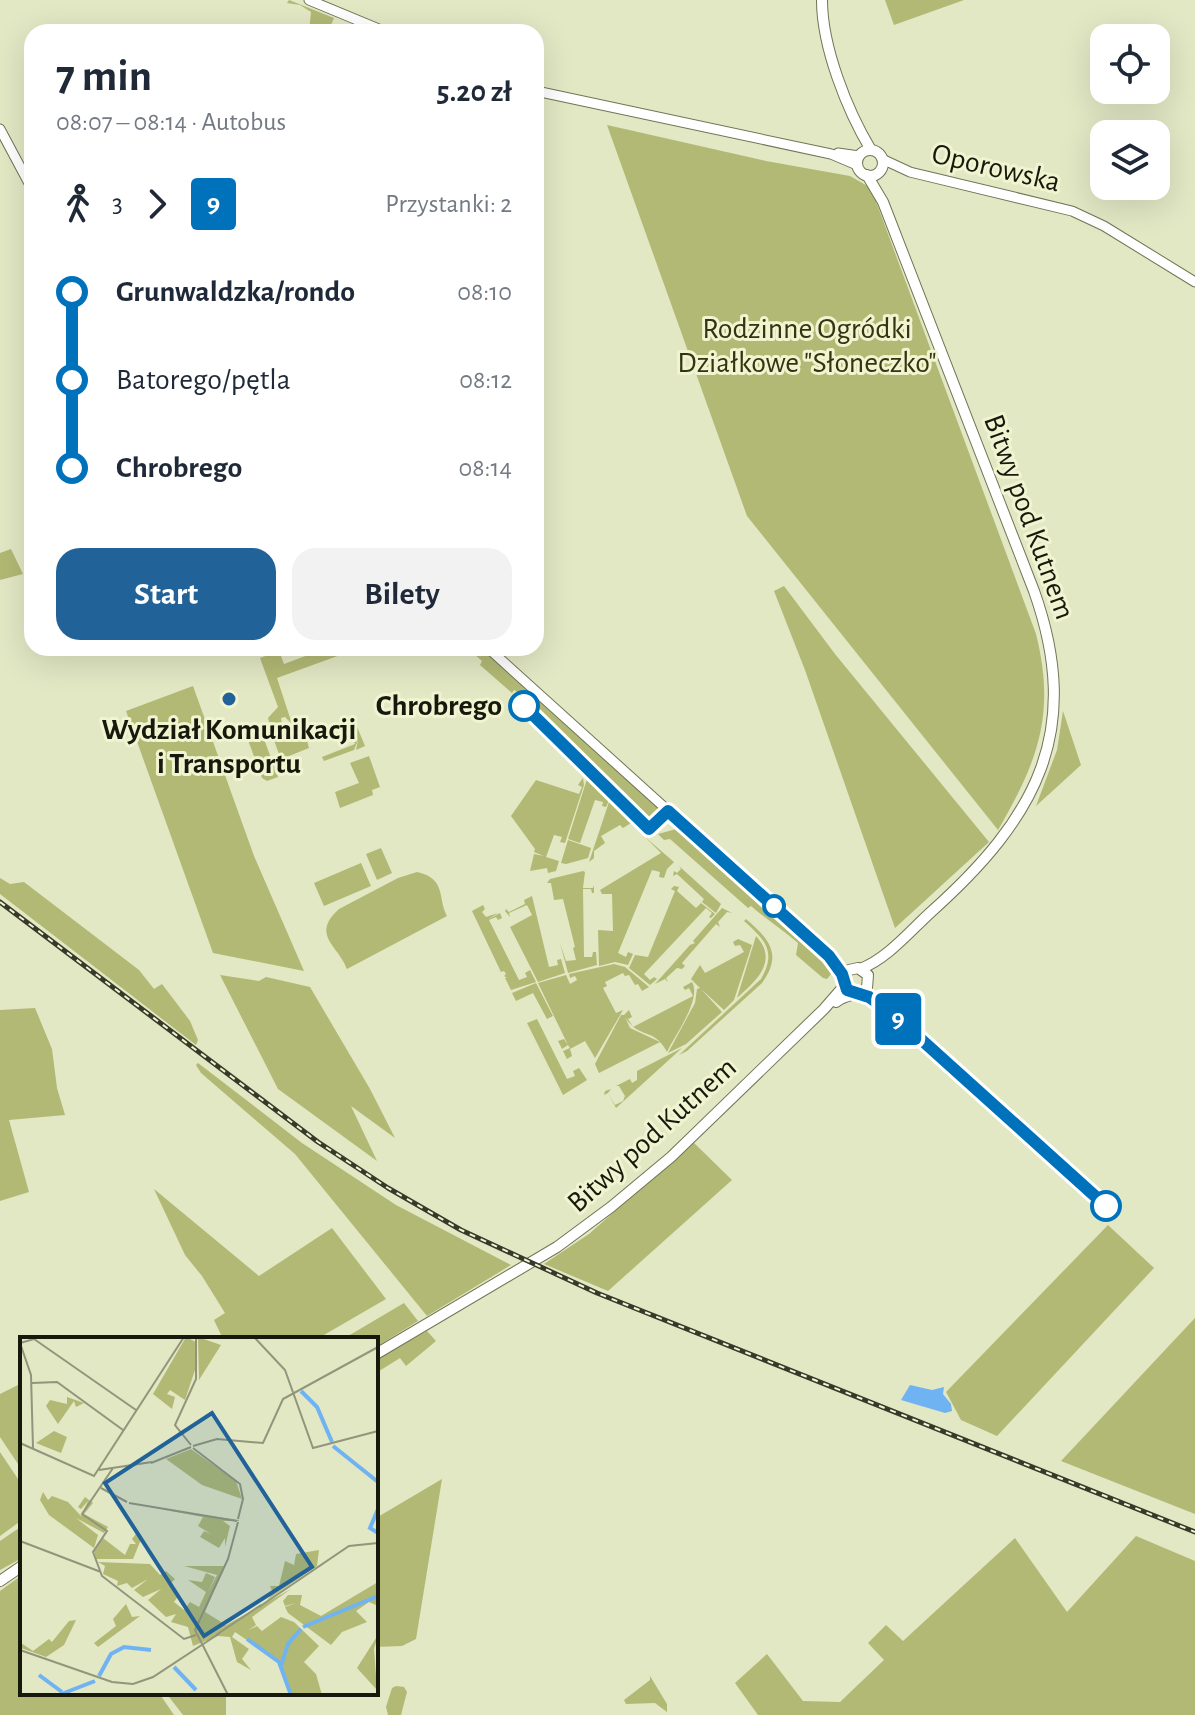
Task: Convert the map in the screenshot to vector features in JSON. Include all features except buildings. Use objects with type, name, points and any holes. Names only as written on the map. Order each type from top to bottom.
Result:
[{"type":"main road","points":[[822,0],[830,51],[854,119],[862,156],[878,152],[881,167],[867,175]]},
{"type":"main road","name":"Bitwy pod Kutnem","points":[[847,986],[865,989],[868,978],[890,949],[973,874],[1008,832],[1030,795],[1043,762],[1051,732],[1054,698],[1051,653],[1041,611],[883,202],[867,175],[862,156]]},
{"type":"main road","name":"Bitwy pod Kutnem","points":[[881,167],[883,202]]},
{"type":"main road","name":"Bitwy pod Kutnem","points":[[378,1353],[592,1223],[663,1165],[824,1009],[847,986],[846,972],[890,949]]},
{"type":"main road","points":[[857,968],[868,978]]},
{"type":"main road","points":[[0,1581],[20,1567]]},
{"type":"street","points":[[309,0],[367,24]]},
{"type":"street","points":[[544,93],[831,154],[862,156]]},
{"type":"street","points":[[0,129],[24,174]]},
{"type":"street","name":"Oporowska","points":[[881,167],[1072,211],[1104,226],[1195,282]]},
{"type":"street","points":[[497,656],[829,956],[847,986]]},
{"type":"street","points":[[829,956],[857,968]]},
{"type":"green space","points":[[289,0],[334,18],[331,24],[310,24],[311,12],[300,5],[287,3]]},
{"type":"green space","points":[[885,0],[964,0],[894,25]]},
{"type":"green space","name":"Rodzinne Ogródki Działkowe \"Słoneczko\"","points":[[607,125],[766,161],[850,176],[871,188],[1036,634],[1042,663],[1044,689],[1040,736],[1024,782],[998,830],[747,516]]},
{"type":"green space","points":[[11,549],[23,574],[0,580],[0,553]]},
{"type":"green space","points":[[784,586],[835,654],[989,842],[895,928],[805,670],[774,591]]},
{"type":"green space","points":[[281,656],[284,664],[306,656],[338,656],[277,678],[292,724],[285,717],[281,718],[282,724],[269,722],[268,718],[278,707],[260,658]]},
{"type":"green space","points":[[476,656],[491,656],[660,810],[653,822],[645,822],[616,792],[619,789],[537,716],[540,713],[528,702],[529,699],[514,690],[512,693],[480,665],[482,661]]},
{"type":"green space","points":[[193,686],[254,856],[304,971],[213,953],[126,711]]},
{"type":"green space","points":[[1063,711],[1081,765],[1036,806],[1057,750]]},
{"type":"green space","points":[[353,717],[365,746],[356,750],[358,740],[354,750],[324,761],[322,757],[355,744],[346,719]]},
{"type":"green space","points":[[257,728],[261,731],[278,777],[267,781],[262,778],[245,732]]},
{"type":"green space","points":[[270,729],[304,729],[309,748],[280,757]]},
{"type":"green space","points":[[369,756],[380,787],[372,790],[373,795],[340,808],[335,792],[359,783],[350,763]]},
{"type":"green space","points":[[583,778],[584,785],[565,843],[560,842],[562,837],[554,835],[546,857],[559,861],[556,871],[548,873],[547,868],[530,871],[534,854],[544,856],[534,852],[535,849],[511,816],[536,780],[579,794],[582,787],[578,785]]},
{"type":"green space","points":[[587,779],[609,800],[606,807],[602,806],[603,802],[595,800],[580,843],[568,839]]},
{"type":"green space","points":[[609,802],[631,823],[623,828],[620,825],[601,836],[605,843],[594,851],[594,858],[589,862]]},
{"type":"green space","points":[[680,828],[836,968],[827,979],[796,955],[798,943],[751,906],[748,908],[670,839],[664,840],[658,834]]},
{"type":"green space","points":[[645,837],[674,862],[664,878],[659,877],[660,872],[652,870],[618,953],[626,957],[628,952],[633,954],[628,965],[615,962],[599,966],[598,930],[613,931],[612,894],[602,894],[600,890],[661,853]]},
{"type":"green space","points":[[568,840],[591,848],[588,858],[561,863]]},
{"type":"green space","points":[[381,848],[392,873],[377,880],[366,854]]},
{"type":"green space","points":[[361,863],[371,886],[324,906],[314,883]]},
{"type":"green space","points":[[679,866],[721,904],[716,913],[677,874],[673,876],[674,871],[677,873],[681,869]]},
{"type":"green space","points":[[583,871],[583,888],[593,888],[594,885],[594,893],[591,889],[583,889],[584,957],[592,957],[596,952],[597,965],[568,973],[560,943],[566,961],[576,960],[575,947],[563,899],[554,900],[551,883],[547,883],[550,879]]},
{"type":"green space","points":[[417,872],[437,884],[447,916],[347,969],[329,940],[327,926],[331,918],[339,909],[398,878]]},
{"type":"green space","points":[[0,878],[10,884],[24,882],[139,970],[154,989],[162,984],[190,1021],[198,1040],[196,1045],[0,894]]},
{"type":"green space","points":[[679,887],[677,891],[696,908],[701,903],[715,914],[709,917],[712,913],[706,908],[644,974],[650,980],[654,977],[657,979],[650,985],[629,968],[635,955],[648,957],[675,891],[671,889]]},
{"type":"green space","points":[[532,896],[549,967],[558,965],[557,960],[561,959],[565,973],[538,982],[510,927],[532,915],[527,905],[509,913],[510,917],[505,911],[525,904],[524,900]]},
{"type":"green space","points":[[483,905],[485,909],[482,912],[486,917],[498,913],[487,920],[500,913],[502,918],[489,920],[519,980],[527,977],[525,973],[530,970],[536,982],[511,990],[504,976],[506,974],[501,972],[472,911]]},
{"type":"green space","points":[[722,908],[732,913],[727,912],[718,922],[720,927],[716,924],[682,963],[685,966],[677,968],[666,978],[668,982],[665,979],[655,984],[695,943],[693,941]]},
{"type":"green space","points":[[746,919],[767,940],[772,955],[768,973],[762,983],[679,1055],[761,979],[766,969],[766,947],[744,921]]},
{"type":"green space","points":[[756,936],[763,945],[765,962],[757,978],[737,998]]},
{"type":"green space","points":[[738,939],[752,945],[734,1000],[724,1010],[701,989],[722,1012],[686,1044],[668,1053],[700,988],[691,979],[700,965],[705,973],[744,952],[740,945],[735,946],[733,942]]},
{"type":"green space","points":[[614,964],[625,967],[649,987],[642,991],[629,975],[623,973],[605,982],[607,986],[603,988],[616,1013],[623,1010],[595,1058],[585,1041],[570,1049],[572,1056],[567,1059],[563,1051],[570,1048],[538,983],[566,975],[570,984],[577,980],[575,976],[570,978],[569,974]]},
{"type":"green space","points":[[220,975],[259,981],[266,977],[310,987],[395,1138],[351,1106],[377,1161],[278,1089]]},
{"type":"green space","points":[[692,982],[694,989],[693,998],[667,1052],[660,1042],[633,1027],[693,996],[689,988],[685,990],[683,987]]},
{"type":"green space","points":[[536,983],[553,1016],[547,1019],[533,993],[516,1001],[512,993]]},
{"type":"green space","points":[[35,1008],[52,1049],[57,1088],[65,1115],[9,1120],[29,1192],[0,1201],[0,1010]]},
{"type":"green space","points":[[629,1010],[632,1017],[628,1019],[632,1026],[625,1017],[630,1028],[660,1042],[599,1073],[595,1064],[621,1015]]},
{"type":"green space","points":[[537,1019],[567,1079],[575,1076],[573,1071],[579,1068],[587,1080],[563,1095],[527,1023]]},
{"type":"green space","points":[[564,1039],[568,1045],[562,1049],[558,1041]]},
{"type":"green space","points":[[682,1048],[616,1108],[608,1093],[615,1105],[623,1101],[625,1096],[616,1086],[630,1079],[632,1083],[637,1080],[637,1071]]},
{"type":"green space","points":[[198,1063],[302,1143],[396,1205],[511,1265],[427,1316],[295,1154],[201,1073],[196,1065]]},
{"type":"green space","points":[[693,1142],[732,1180],[608,1291],[544,1264],[589,1234]]},
{"type":"green space","points":[[154,1189],[259,1276],[332,1228],[386,1299],[320,1337],[222,1337],[214,1320],[225,1313],[185,1255]]},
{"type":"green space","points":[[1108,1225],[1154,1268],[997,1436],[961,1420],[946,1392]]},
{"type":"green space","points":[[404,1303],[418,1321],[378,1346],[378,1337],[346,1337]]},
{"type":"green space","points":[[1195,1318],[1195,1514],[1061,1461]]},
{"type":"green space","points":[[427,1331],[436,1341],[406,1366],[400,1358],[378,1372],[378,1359]]},
{"type":"green space","points":[[20,1384],[20,1467],[0,1437],[0,1394]]},
{"type":"green space","points":[[0,1452],[20,1482],[20,1521],[0,1536]]},
{"type":"green space","points":[[442,1479],[416,1639],[402,1646],[378,1647],[378,1517]]},
{"type":"green space","points":[[20,1527],[20,1559],[0,1570],[0,1541]]},
{"type":"green space","points":[[1136,1536],[1195,1561],[1195,1715],[758,1715],[735,1683],[767,1654],[803,1701],[840,1702],[884,1660],[868,1643],[886,1625],[903,1641],[1015,1538],[1067,1612]]},
{"type":"green space","points":[[20,1576],[20,1695],[160,1695],[174,1715],[0,1715],[0,1591]]},
{"type":"green space","points":[[650,1676],[667,1704],[667,1712],[655,1703],[626,1704],[624,1700],[650,1680]]},
{"type":"green space","points":[[404,1687],[407,1692],[401,1715],[388,1715],[386,1707],[392,1688]]},
{"type":"green space","points":[[168,1695],[226,1695],[226,1715],[183,1715]]},
{"type":"water","points":[[910,1385],[932,1390],[944,1387],[943,1394],[952,1411],[945,1413],[901,1400]]},
{"type":"railway","points":[[0,902],[318,1142],[388,1188],[461,1230],[597,1293],[1195,1532]]},
{"type":"bus line","name":"9","points":[[524,706],[649,829],[668,811],[829,956],[842,974],[847,990],[869,997],[894,1015],[1106,1206]]},
{"type":"place","name":"Wydział Komunikacji i Transportu","points":[[229,699]]},
{"type":"place","name":"Chrobrego","points":[[524,706]]}]
